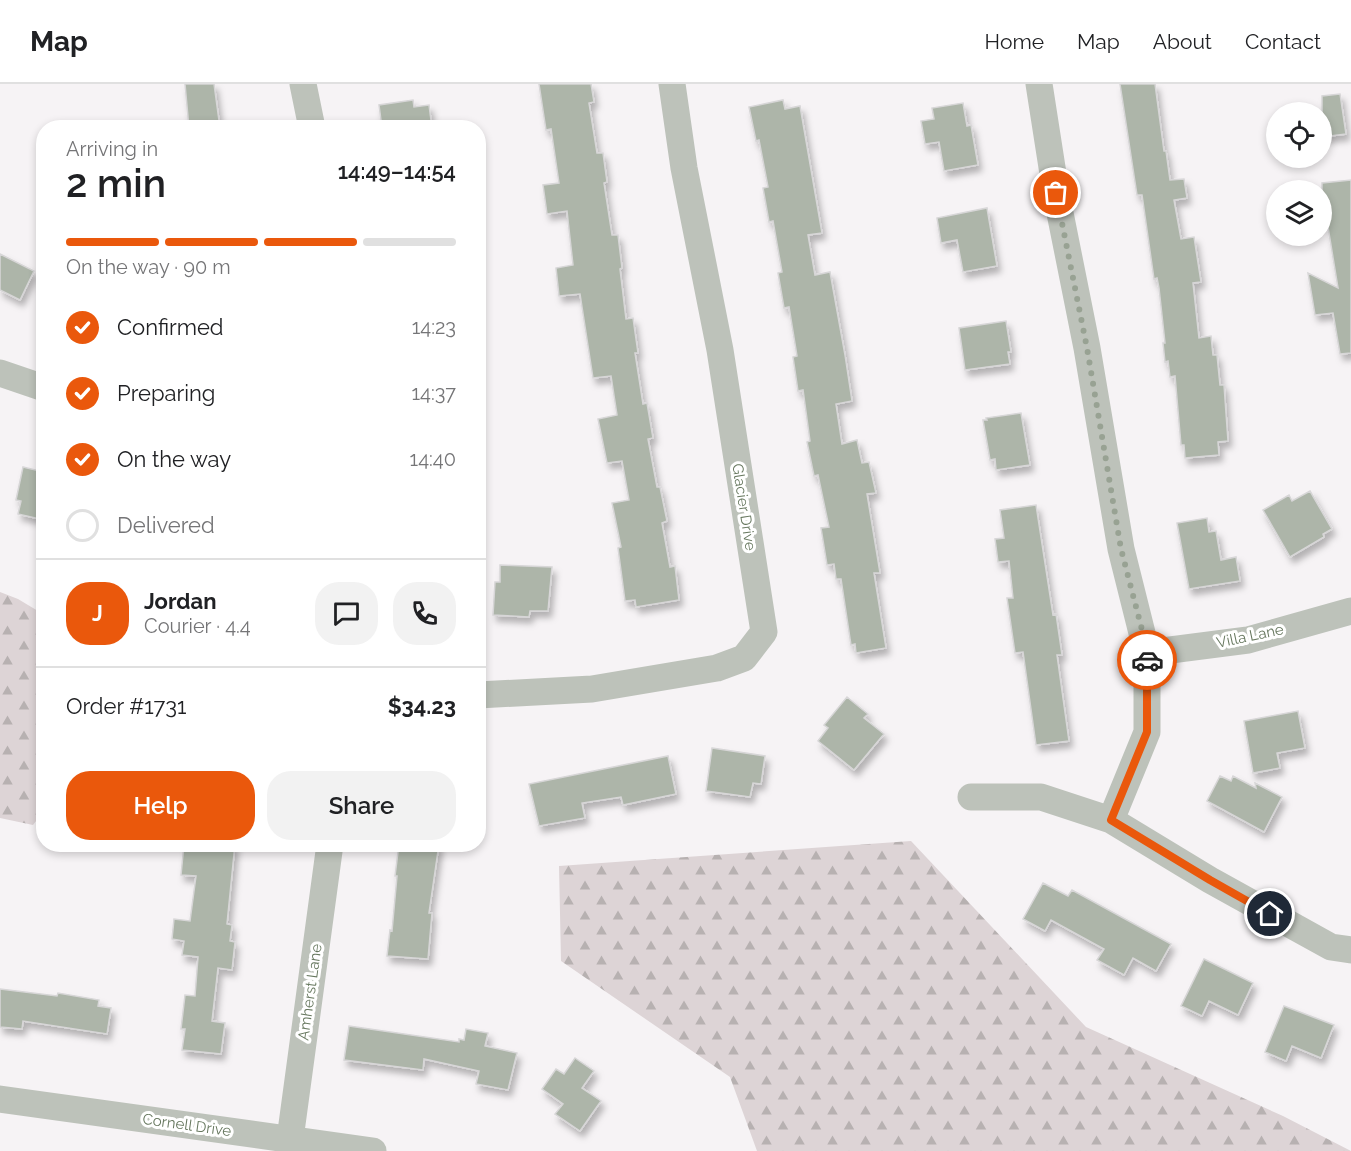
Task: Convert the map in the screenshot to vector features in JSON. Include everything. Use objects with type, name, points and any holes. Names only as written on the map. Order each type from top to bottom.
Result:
[{"type":"street","points":[[303,84],[310,120]]},
{"type":"street","name":"Glacier Drive","points":[[486,695],[592,689],[717,668],[744,658],[764,632],[720,350],[684,168],[672,84]]},
{"type":"street","points":[[1039,84],[1056,193],[1087,348],[1121,549],[1148,653],[1147,732],[1111,820]]},
{"type":"street","points":[[0,374],[36,385]]},
{"type":"street","name":"Villa Lane","points":[[1148,653],[1248,640],[1351,611]]},
{"type":"street","points":[[971,797],[1041,797],[1111,820],[1210,880],[1331,947],[1351,950]]},
{"type":"street","name":"Amherst Lane","points":[[290,1139],[329,852]]},
{"type":"street","name":"Cornell Drive","points":[[0,1099],[373,1151]]},
{"type":"green space","points":[[0,592],[36,610],[36,821],[33,825],[0,818]]},
{"type":"green space","points":[[911,841],[1086,1027],[1283,1116],[1351,1151],[757,1151],[730,1077],[561,961],[559,866]]},
{"type":"building","points":[[185,84],[214,84],[219,120],[188,120]]},
{"type":"building","points":[[539,84],[591,84],[594,102],[589,103],[597,153],[603,153],[607,182],[604,183],[612,235],[618,235],[626,319],[633,318],[638,353],[635,353],[643,404],[647,403],[653,438],[648,439],[657,487],[660,487],[667,521],[662,523],[670,567],[675,566],[679,600],[636,607],[635,600],[625,601],[618,548],[621,547],[612,503],[629,500],[622,461],[607,463],[598,419],[617,415],[611,376],[593,378],[580,294],[559,296],[556,268],[573,265],[567,211],[547,214],[543,185],[559,183],[551,129],[546,130]]},
{"type":"building","points":[[1120,84],[1155,84],[1170,180],[1184,179],[1187,198],[1174,200],[1181,239],[1194,237],[1201,282],[1193,283],[1199,338],[1211,336],[1213,355],[1217,355],[1220,385],[1224,385],[1228,441],[1218,442],[1219,455],[1185,458],[1184,445],[1181,445],[1175,376],[1170,377],[1168,361],[1165,362],[1159,288],[1157,278],[1154,279],[1142,195],[1137,195]]},
{"type":"building","points":[[1340,94],[1346,134],[1332,136],[1332,102],[1322,102],[1322,96]]},
{"type":"building","points":[[413,100],[414,107],[429,105],[431,120],[381,120],[379,105]]},
{"type":"building","points":[[783,100],[785,109],[800,106],[822,233],[808,235],[815,275],[830,272],[845,355],[852,401],[836,404],[842,444],[857,440],[862,463],[869,462],[876,493],[867,494],[880,573],[874,573],[886,648],[856,653],[855,644],[851,645],[841,579],[836,579],[834,564],[827,565],[821,528],[829,527],[818,475],[814,476],[807,442],[810,441],[803,390],[798,391],[793,357],[797,356],[789,307],[784,308],[778,273],[782,272],[773,221],[769,222],[763,188],[768,187],[759,140],[756,141],[749,107]]},
{"type":"building","points":[[963,103],[967,126],[971,125],[978,165],[944,171],[939,142],[925,144],[921,121],[934,119],[932,108]]},
{"type":"building","points":[[1351,180],[1351,353],[1340,354],[1333,313],[1315,315],[1308,273],[1338,288],[1331,246],[1332,182]]},
{"type":"building","points":[[987,208],[997,266],[963,272],[957,240],[941,243],[937,218]]},
{"type":"building","points":[[0,254],[34,271],[20,300],[0,290]]},
{"type":"building","points":[[1006,321],[1011,352],[1008,352],[1010,364],[965,370],[959,328]]},
{"type":"building","points":[[1021,413],[1030,465],[996,470],[995,459],[990,460],[983,420]]},
{"type":"building","points":[[23,467],[36,470],[36,518],[18,514],[21,501],[16,500]]},
{"type":"building","points":[[1310,491],[1332,529],[1323,534],[1324,537],[1290,557],[1263,510],[1289,495],[1292,501]]},
{"type":"building","points":[[1036,505],[1053,615],[1056,614],[1062,655],[1057,655],[1069,741],[1036,745],[1023,652],[1015,653],[1007,598],[1013,598],[1009,561],[998,562],[995,539],[1004,538],[1000,510]]},
{"type":"building","points":[[1207,518],[1209,532],[1216,531],[1221,560],[1236,557],[1240,581],[1189,589],[1177,523]]},
{"type":"building","points":[[500,565],[552,567],[548,611],[530,611],[529,617],[493,615],[495,582],[500,582]]},
{"type":"building","points":[[847,697],[868,714],[864,718],[884,734],[854,770],[818,741],[828,728],[824,725]]},
{"type":"building","points":[[1298,711],[1305,748],[1277,753],[1280,768],[1253,773],[1244,721]]},
{"type":"building","points":[[712,748],[765,756],[761,784],[753,783],[750,797],[706,791]]},
{"type":"building","points":[[668,756],[676,794],[623,805],[621,797],[582,803],[585,818],[539,826],[529,784]]},
{"type":"building","points":[[1220,776],[1231,781],[1233,776],[1256,788],[1255,783],[1282,797],[1264,832],[1207,801]]},
{"type":"building","points":[[183,852],[234,852],[227,924],[232,925],[230,941],[235,942],[232,970],[218,968],[212,1021],[225,1023],[221,1054],[182,1050],[185,1029],[181,1029],[185,995],[195,996],[198,957],[182,955],[184,941],[172,939],[174,919],[190,921],[196,876],[181,875]]},
{"type":"building","points":[[398,852],[438,852],[429,913],[432,913],[428,959],[387,956],[390,930],[392,931],[397,876],[395,876]]},
{"type":"building","points":[[1043,883],[1068,896],[1072,890],[1171,944],[1156,971],[1133,958],[1124,975],[1097,960],[1104,949],[1051,920],[1045,931],[1023,919]]},
{"type":"building","points":[[1204,959],[1253,983],[1238,1015],[1209,1001],[1202,1016],[1181,1006]]},
{"type":"building","points":[[0,989],[57,996],[58,993],[99,1000],[98,1006],[111,1008],[107,1034],[23,1021],[22,1029],[0,1027]]},
{"type":"building","points":[[1284,1006],[1334,1025],[1321,1058],[1292,1046],[1286,1061],[1265,1052]]},
{"type":"building","points":[[349,1026],[459,1042],[459,1039],[464,1040],[466,1029],[488,1033],[485,1046],[517,1053],[508,1090],[476,1084],[479,1071],[424,1059],[423,1070],[344,1060]]},
{"type":"building","points":[[575,1058],[594,1071],[582,1088],[601,1101],[580,1131],[555,1114],[563,1104],[542,1089],[556,1069],[564,1074]]},
{"type":"way so far","points":[[1056,193],[1087,348],[1101,443],[1121,549],[1148,653],[1147,660]]},
{"type":"route","points":[[1147,660],[1147,732],[1111,820],[1270,914]]}]
